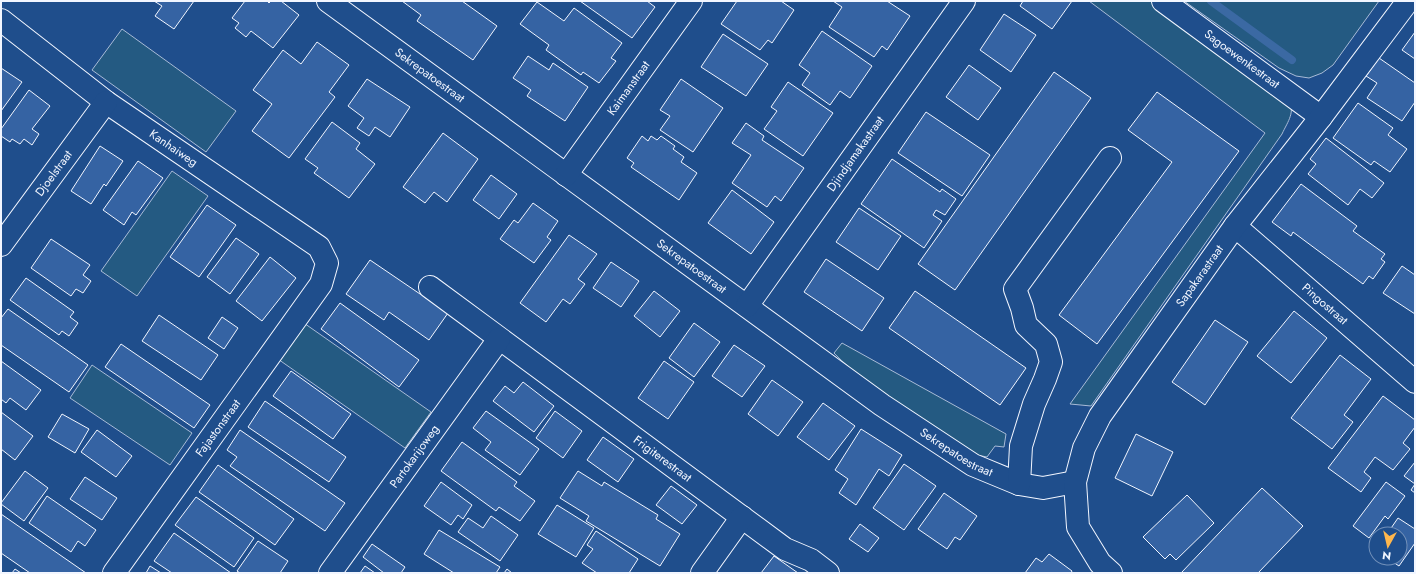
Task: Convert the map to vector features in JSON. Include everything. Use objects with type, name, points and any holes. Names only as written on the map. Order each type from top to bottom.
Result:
[{"type":"street","name":"Kaimanstraat","points":[[566,175],[691,1]]},
{"type":"street","name":"Djindjamakastraat","points":[[747,306],[964,1]]},
{"type":"street","name":"Sagoewenkestraat","points":[[1163,1],[1321,117]]},
{"type":"street","name":"Sapakarastraat","points":[[1111,573],[1100,563],[1078,527],[1075,482],[1084,448],[1100,416],[1235,226],[1321,117],[1408,1]]},
{"type":"street","name":"Sekrepatoestraat","points":[[337,4],[566,175],[882,405],[972,465],[1019,484],[1043,488],[1075,482]]},
{"type":"street","name":"Kanhaiweg","points":[[1,20],[106,102],[319,247],[327,263],[321,284]]},
{"type":"street","name":"Djoelstraat","points":[[1,245],[106,102]]},
{"type":"street","points":[[1019,484],[1021,446],[1034,404],[1051,362],[1046,344],[1026,325],[1016,289],[1110,158]]},
{"type":"street","name":"Pingostraat","points":[[1235,226],[1415,382]]},
{"type":"street","name":"Fajastonstraat","points":[[114,573],[321,284]]},
{"type":"street","name":"Frigiterestraat","points":[[430,287],[785,549],[811,560],[828,573]]},
{"type":"street","name":"Partokarijoweg","points":[[330,573],[499,339]]},
{"type":"street","points":[[702,573],[742,517]]},
{"type":"shaded area","points":[[1089,1],[1152,1],[1288,98],[1291,108],[1289,121],[1282,134],[1091,406],[1070,404],[1265,133]]},
{"type":"shaded area","points":[[1184,1],[1379,1],[1333,65],[1322,73],[1309,78],[1296,76],[1279,68]]},
{"type":"shaded area","points":[[122,29],[236,111],[206,152],[92,70]]},
{"type":"shaded area","points":[[172,171],[208,196],[137,296],[101,271]]},
{"type":"shaded area","points":[[301,321],[431,412],[405,448],[275,357]]},
{"type":"shaded area","points":[[842,343],[1006,434],[1004,447],[995,446],[987,457],[977,455],[902,408],[884,396],[834,353]]},
{"type":"shaded area","points":[[92,365],[192,433],[170,465],[70,398]]},
{"type":"building","points":[[154,1],[194,1],[174,29],[155,16],[162,6]]},
{"type":"building","points":[[245,1],[267,1],[269,3],[271,1],[281,1],[299,15],[273,48],[251,31],[246,37],[235,28],[239,23],[232,18]]},
{"type":"building","points":[[402,1],[462,1],[497,26],[473,60],[417,21],[421,15]]},
{"type":"building","points":[[580,1],[647,1],[655,7],[632,38]]},
{"type":"building","points":[[737,1],[781,1],[794,10],[772,43],[768,40],[760,50],[721,24]]},
{"type":"building","points":[[833,1],[887,1],[910,16],[887,50],[882,46],[874,57],[829,27],[842,7]]},
{"type":"building","points":[[1023,1],[1072,1],[1052,29],[1020,6]]},
{"type":"building","points":[[537,2],[564,21],[574,8],[622,43],[611,58],[616,61],[599,83],[583,72],[581,75],[546,50],[549,45],[520,24]]},
{"type":"building","points":[[1004,14],[1036,35],[1011,72],[980,50]]},
{"type":"building","points":[[822,31],[872,66],[850,98],[840,91],[830,105],[802,85],[810,73],[799,65]]},
{"type":"building","points":[[1415,32],[1415,59],[1402,50]]},
{"type":"building","points":[[723,34],[768,64],[746,96],[701,67]]},
{"type":"building","points":[[317,42],[349,65],[329,92],[335,97],[289,158],[252,131],[272,104],[253,90],[283,50],[301,64]]},
{"type":"building","points":[[528,56],[549,70],[553,63],[588,87],[565,121],[527,96],[531,90],[513,78]]},
{"type":"building","points":[[1379,58],[1415,83],[1415,102],[1402,121],[1367,98],[1377,83],[1366,76]]},
{"type":"building","points":[[969,65],[1001,88],[978,120],[946,97]]},
{"type":"building","points":[[1,68],[22,82],[1,111]]},
{"type":"building","points":[[1054,72],[1091,98],[955,290],[918,264]]},
{"type":"building","points":[[367,79],[410,107],[390,137],[375,127],[369,136],[357,128],[364,118],[348,106]]},
{"type":"building","points":[[681,79],[723,108],[693,152],[660,130],[670,116],[660,110]]},
{"type":"building","points":[[788,82],[833,113],[803,156],[764,129],[777,111],[771,107]]},
{"type":"building","points":[[29,90],[50,106],[32,129],[39,134],[32,145],[24,139],[20,144],[12,139],[10,142],[1,136],[1,129]]},
{"type":"building","points":[[1157,92],[1239,151],[1097,344],[1059,315],[1172,162],[1128,130]]},
{"type":"building","points":[[1358,103],[1393,128],[1388,135],[1407,149],[1390,172],[1374,161],[1371,165],[1333,138]]},
{"type":"building","points":[[926,112],[990,155],[962,196],[898,153]]},
{"type":"building","points":[[332,122],[360,143],[356,149],[375,164],[349,198],[314,173],[318,168],[305,159]]},
{"type":"building","points":[[746,123],[764,136],[762,140],[804,168],[781,201],[775,196],[767,207],[732,183],[751,155],[732,143]]},
{"type":"building","points":[[443,133],[478,159],[447,202],[434,192],[425,203],[403,187]]},
{"type":"building","points":[[642,136],[648,141],[651,136],[657,140],[661,136],[675,146],[673,149],[684,157],[681,162],[697,173],[679,200],[631,167],[634,163],[627,158]]},
{"type":"building","points":[[1326,138],[1384,183],[1372,198],[1360,189],[1348,205],[1308,174],[1316,164],[1310,159]]},
{"type":"building","points":[[100,146],[123,161],[106,186],[104,184],[91,204],[71,191]]},
{"type":"building","points":[[892,159],[940,192],[942,189],[956,199],[945,215],[936,210],[933,215],[942,221],[924,248],[861,204]]},
{"type":"building","points":[[138,161],[163,178],[136,215],[132,212],[124,225],[103,210]]},
{"type":"building","points":[[491,175],[517,194],[499,219],[473,200]]},
{"type":"building","points":[[1301,184],[1357,226],[1353,231],[1385,254],[1381,259],[1385,262],[1373,279],[1369,276],[1363,284],[1293,232],[1291,236],[1272,222]]},
{"type":"building","points":[[732,190],[774,222],[751,254],[708,223]]},
{"type":"building","points":[[533,203],[558,221],[547,237],[551,240],[534,263],[500,239],[514,220],[518,223]]},
{"type":"building","points":[[207,205],[236,225],[199,277],[170,257]]},
{"type":"building","points":[[859,208],[901,236],[878,270],[836,242]]},
{"type":"building","points":[[569,235],[597,254],[578,279],[585,284],[570,304],[563,299],[546,322],[520,303]]},
{"type":"building","points":[[236,238],[259,254],[230,294],[207,277]]},
{"type":"building","points":[[51,239],[90,265],[83,275],[91,281],[83,293],[76,289],[71,296],[31,268]]},
{"type":"building","points":[[270,257],[296,278],[262,321],[236,301]]},
{"type":"building","points":[[826,259],[884,298],[862,331],[804,292]]},
{"type":"building","points":[[370,260],[448,313],[429,340],[389,312],[384,320],[346,294]]},
{"type":"building","points":[[611,262],[639,281],[621,307],[593,288]]},
{"type":"building","points":[[1402,266],[1415,275],[1415,314],[1383,293]]},
{"type":"building","points":[[26,278],[74,312],[70,317],[78,323],[69,336],[62,331],[59,335],[10,300]]},
{"type":"building","points":[[654,291],[680,311],[660,337],[634,316]]},
{"type":"building","points":[[915,291],[1026,368],[1000,405],[889,328]]},
{"type":"building","points":[[340,303],[419,360],[399,387],[321,329]]},
{"type":"building","points":[[8,309],[88,365],[69,392],[1,345],[1,318]]},
{"type":"building","points":[[1294,311],[1327,338],[1291,383],[1257,356]]},
{"type":"building","points":[[159,315],[218,355],[201,380],[142,341]]},
{"type":"building","points":[[222,317],[238,328],[224,349],[208,338]]},
{"type":"building","points":[[1215,320],[1248,342],[1205,405],[1172,382]]},
{"type":"building","points":[[694,323],[720,342],[694,377],[669,358]]},
{"type":"building","points":[[121,344],[210,405],[194,428],[105,367]]},
{"type":"building","points":[[734,345],[765,366],[742,397],[712,376]]},
{"type":"building","points":[[1340,355],[1371,379],[1344,415],[1353,422],[1332,449],[1291,418]]},
{"type":"building","points":[[1,361],[41,390],[26,410],[10,398],[6,403],[1,399]]},
{"type":"building","points":[[664,361],[694,382],[668,419],[638,398]]},
{"type":"building","points":[[291,371],[351,414],[333,439],[273,396]]},
{"type":"building","points":[[772,380],[803,402],[778,436],[748,414]]},
{"type":"building","points":[[523,382],[554,406],[534,432],[493,401],[505,386],[514,393]]},
{"type":"building","points":[[1383,396],[1415,420],[1415,427],[1403,443],[1410,449],[1393,470],[1375,457],[1364,472],[1371,478],[1361,492],[1328,468]]},
{"type":"building","points":[[265,401],[346,457],[329,482],[248,427]]},
{"type":"building","points":[[823,403],[855,426],[829,460],[797,437]]},
{"type":"building","points":[[486,411],[539,449],[520,475],[485,450],[491,442],[473,428]]},
{"type":"building","points":[[555,411],[582,431],[563,458],[536,438]]},
{"type":"building","points":[[1,412],[33,436],[15,460],[1,449]]},
{"type":"building","points":[[62,414],[89,429],[75,453],[48,437]]},
{"type":"building","points":[[861,429],[902,455],[889,476],[879,469],[856,505],[839,493],[848,479],[835,470]]},
{"type":"building","points":[[97,430],[132,456],[116,477],[81,452]]},
{"type":"building","points":[[240,430],[345,503],[325,531],[230,466],[237,457],[227,450]]},
{"type":"building","points":[[1136,434],[1173,452],[1152,496],[1115,478]]},
{"type":"building","points":[[603,437],[634,459],[618,482],[587,460]]},
{"type":"building","points":[[462,442],[517,482],[514,486],[535,501],[520,521],[499,507],[496,511],[441,471]]},
{"type":"building","points":[[1415,462],[1415,484],[1404,476]]},
{"type":"building","points":[[904,464],[936,486],[904,530],[873,508]]},
{"type":"building","points":[[218,465],[294,519],[275,545],[199,492]]},
{"type":"building","points":[[25,471],[48,488],[24,521],[1,503]]},
{"type":"building","points":[[578,471],[602,486],[604,482],[658,515],[656,519],[680,534],[660,566],[586,521],[589,516],[560,498]]},
{"type":"building","points":[[85,477],[117,498],[102,520],[70,499]]},
{"type":"building","points":[[441,482],[472,505],[463,519],[458,515],[451,525],[424,506]]},
{"type":"building","points":[[1386,482],[1405,496],[1388,519],[1385,516],[1378,526],[1368,526],[1368,537],[1353,526]]},
{"type":"building","points":[[1415,484],[1415,493],[1411,490]]},
{"type":"building","points":[[671,486],[697,505],[682,524],[656,505]]},
{"type":"building","points":[[1262,488],[1303,526],[1258,573],[1181,573]]},
{"type":"building","points":[[944,493],[977,516],[960,540],[955,537],[947,549],[918,529]]},
{"type":"building","points":[[1187,495],[1214,523],[1176,560],[1170,554],[1165,559],[1143,537]]},
{"type":"building","points":[[47,496],[96,530],[85,546],[78,541],[71,552],[29,523]]},
{"type":"building","points":[[196,497],[254,538],[234,567],[175,525]]},
{"type":"building","points":[[557,505],[594,528],[576,557],[538,534]]},
{"type":"building","points":[[1,514],[86,573],[30,573],[1,553]]},
{"type":"building","points":[[491,516],[518,535],[500,561],[458,532],[468,518],[483,528]]},
{"type":"building","points":[[1398,518],[1415,529],[1415,543],[1408,553],[1408,526],[1392,526]]},
{"type":"building","points":[[860,524],[879,538],[868,552],[849,539]]},
{"type":"building","points":[[439,530],[500,567],[496,573],[454,573],[424,554]]},
{"type":"building","points":[[596,531],[638,559],[629,573],[597,573],[582,563],[593,549],[587,545]]},
{"type":"building","points":[[174,533],[231,573],[172,573],[154,561]]},
{"type":"building","points":[[258,541],[288,561],[280,573],[240,573],[237,571]]},
{"type":"building","points":[[372,544],[405,567],[401,573],[384,573],[363,557]]},
{"type":"building","points":[[1049,554],[1072,571],[1071,573],[1025,573],[1036,558],[1042,562]]},
{"type":"building","points":[[774,556],[798,573],[761,573]]},
{"type":"building","points":[[150,566],[161,573],[146,573]]},
{"type":"building","points":[[365,566],[375,573],[360,573]]},
{"type":"building","points":[[15,569],[21,573],[12,573]]},
{"type":"building","points":[[507,569],[512,573],[504,573]]},
{"type":"waterway","points":[[1211,1],[1292,60]]}]
